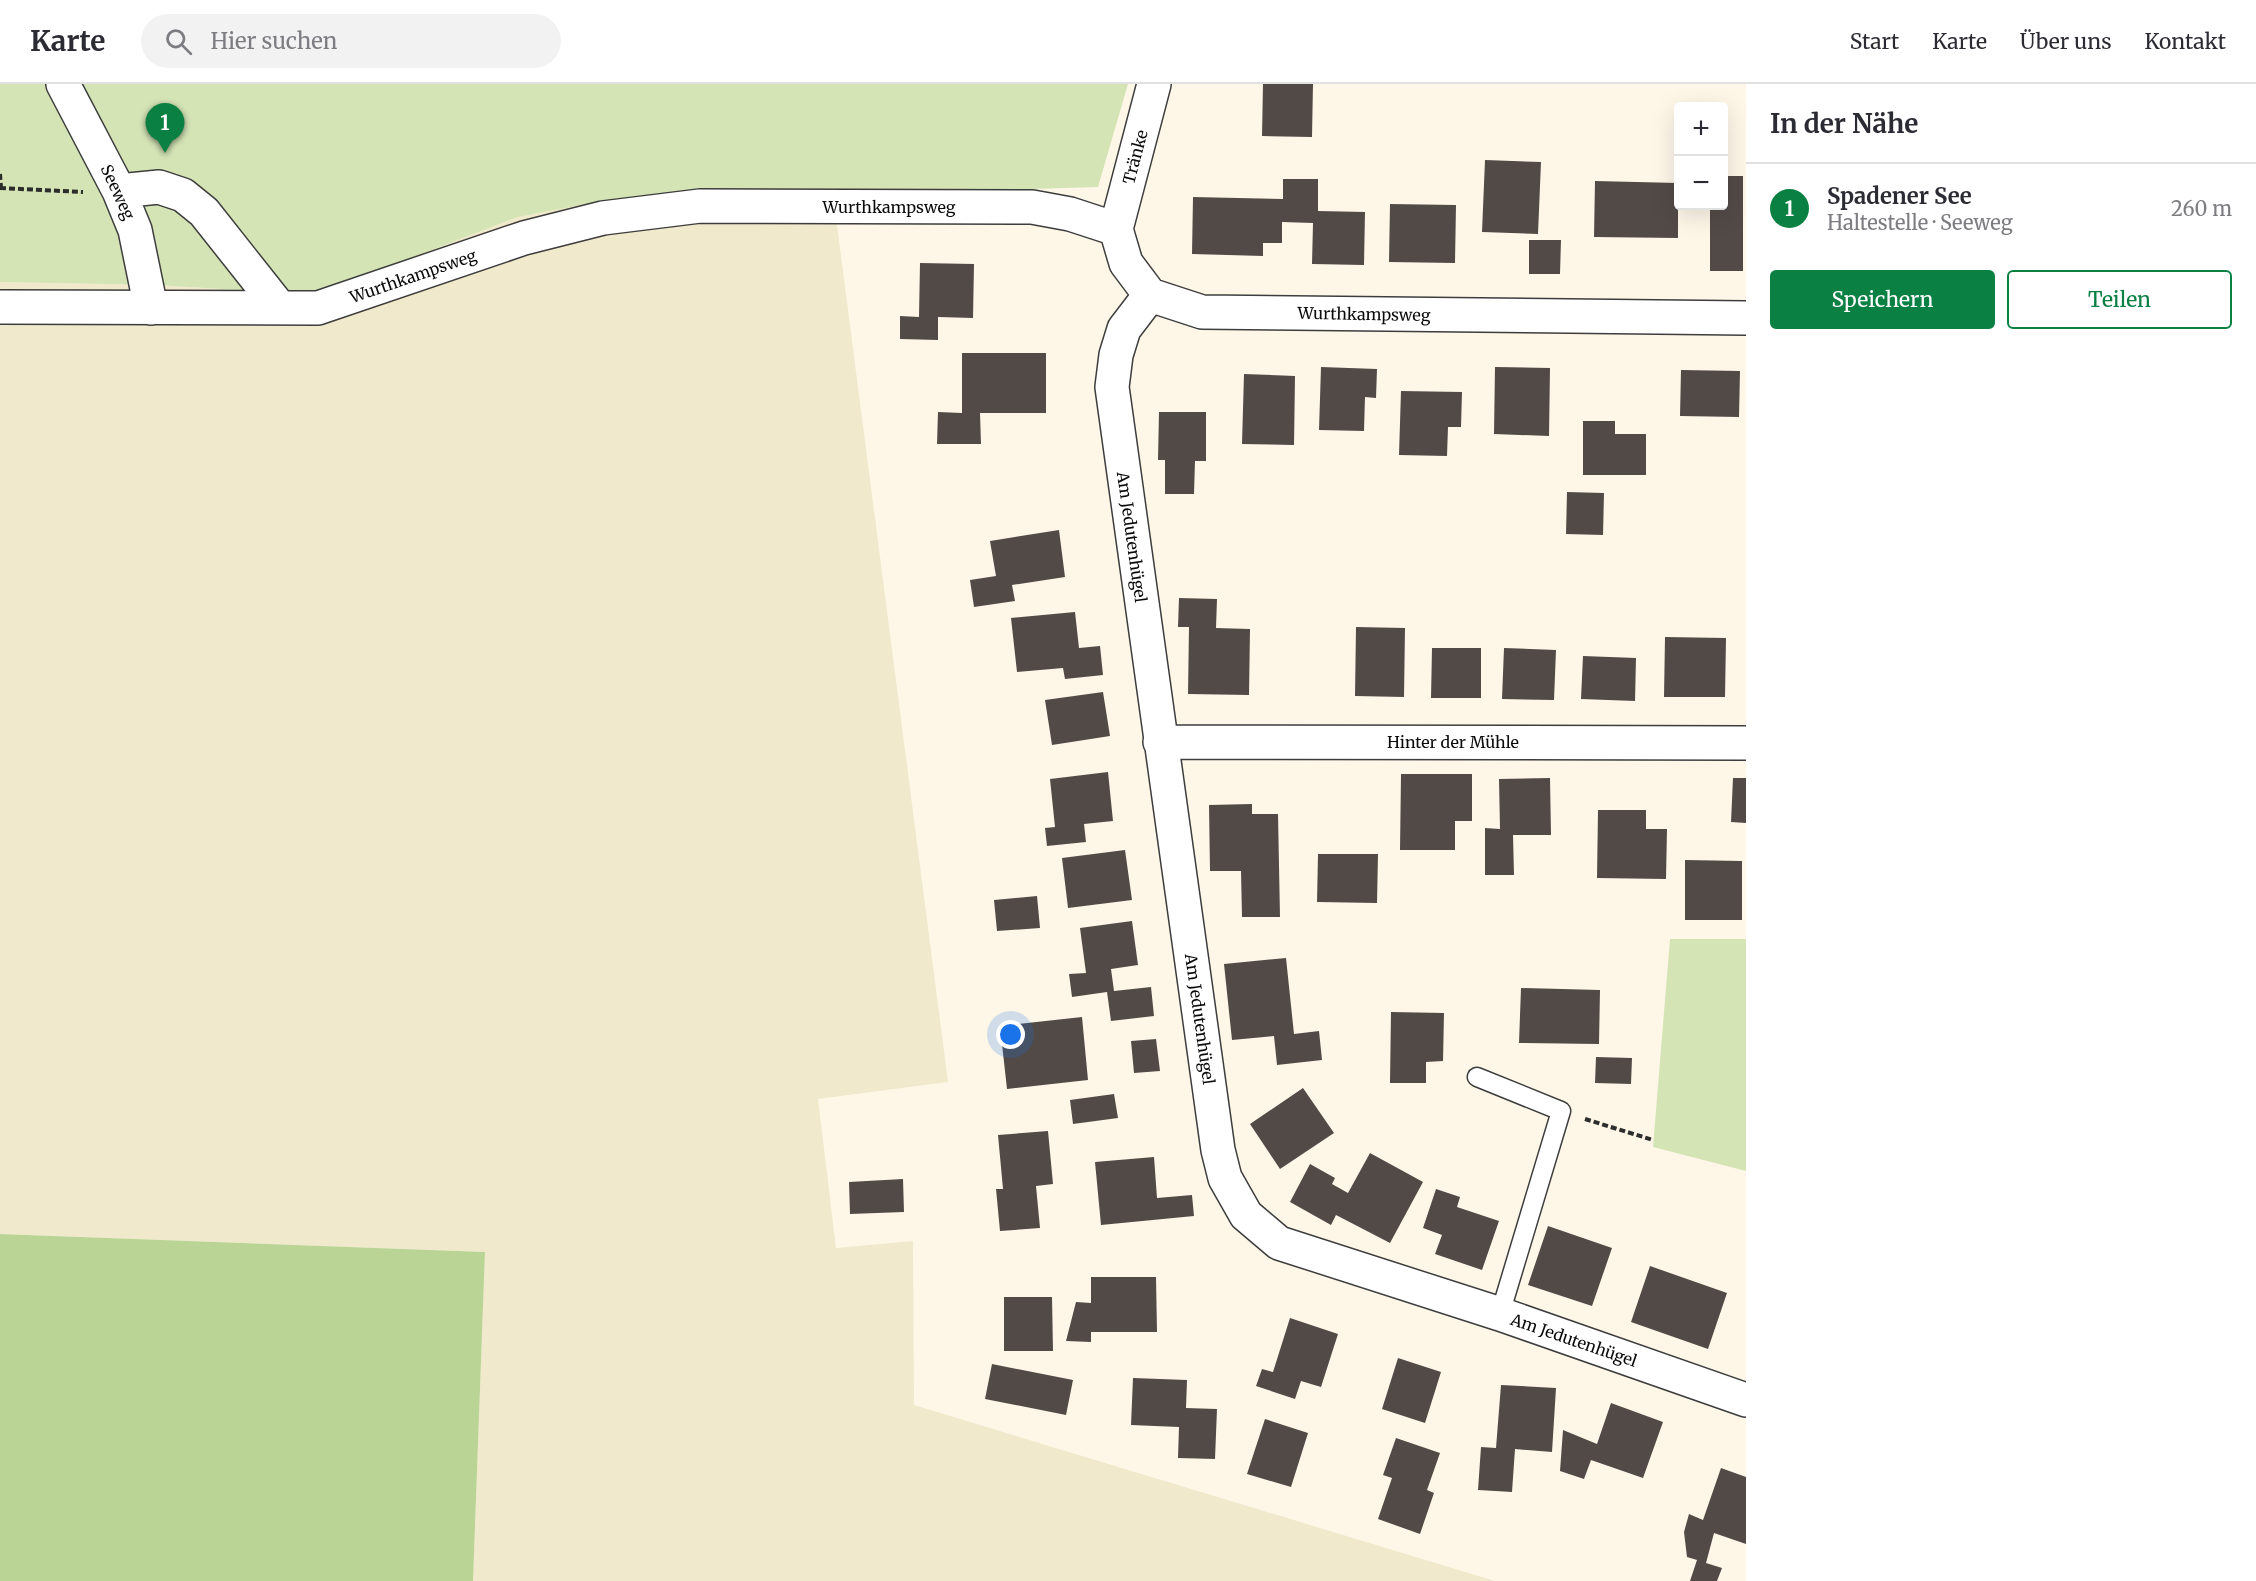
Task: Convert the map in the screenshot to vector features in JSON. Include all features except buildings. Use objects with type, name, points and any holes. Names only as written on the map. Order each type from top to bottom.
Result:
[{"type":"street","name":"Seeweg","points":[[63,84],[119,191],[135,230],[151,308]]},
{"type":"street","name":"Tränke","points":[[1116,229],[1154,84]]},
{"type":"street","points":[[119,191],[159,188],[183,195],[204,212],[280,308]]},
{"type":"street","name":"Wurthkampsweg","points":[[0,307],[318,308],[524,238],[603,218],[700,206],[1032,207],[1070,214],[1116,229]]},
{"type":"street","points":[[1116,229],[1126,263],[1150,295]]},
{"type":"street","name":"Wurthkampsweg","points":[[1150,295],[1202,312],[1746,318]]},
{"type":"street","name":"Am Jedutenhügel","points":[[1150,295],[1124,329],[1116,355],[1112,387],[1218,1150],[1225,1178],[1246,1215],[1279,1243],[1500,1314],[1746,1400]]},
{"type":"street","name":"Hinter der Mühle","points":[[1160,741],[1746,743]]},
{"type":"lane","points":[[1477,1077],[1561,1112],[1500,1314]]},
{"type":"path","points":[[0,174],[1,188],[57,192],[119,191]]},
{"type":"path","points":[[1561,1112],[1653,1140]]},
{"type":"shaded area","points":[[833,194],[948,1082],[818,1099],[836,1248],[913,1241],[914,1405],[1495,1581],[473,1581],[485,1252],[0,1234],[0,282],[157,285],[314,295],[518,217],[592,203]]},
{"type":"green space","points":[[0,84],[1128,84],[1098,187],[592,203],[518,217],[314,295],[157,285],[0,282]]},
{"type":"green space","points":[[1670,939],[1746,939],[1746,1171],[1653,1147]]},
{"type":"green space","points":[[0,1234],[485,1252],[473,1581],[0,1581]]},
{"type":"place","name":"Spadener See","points":[[165,153]]}]
